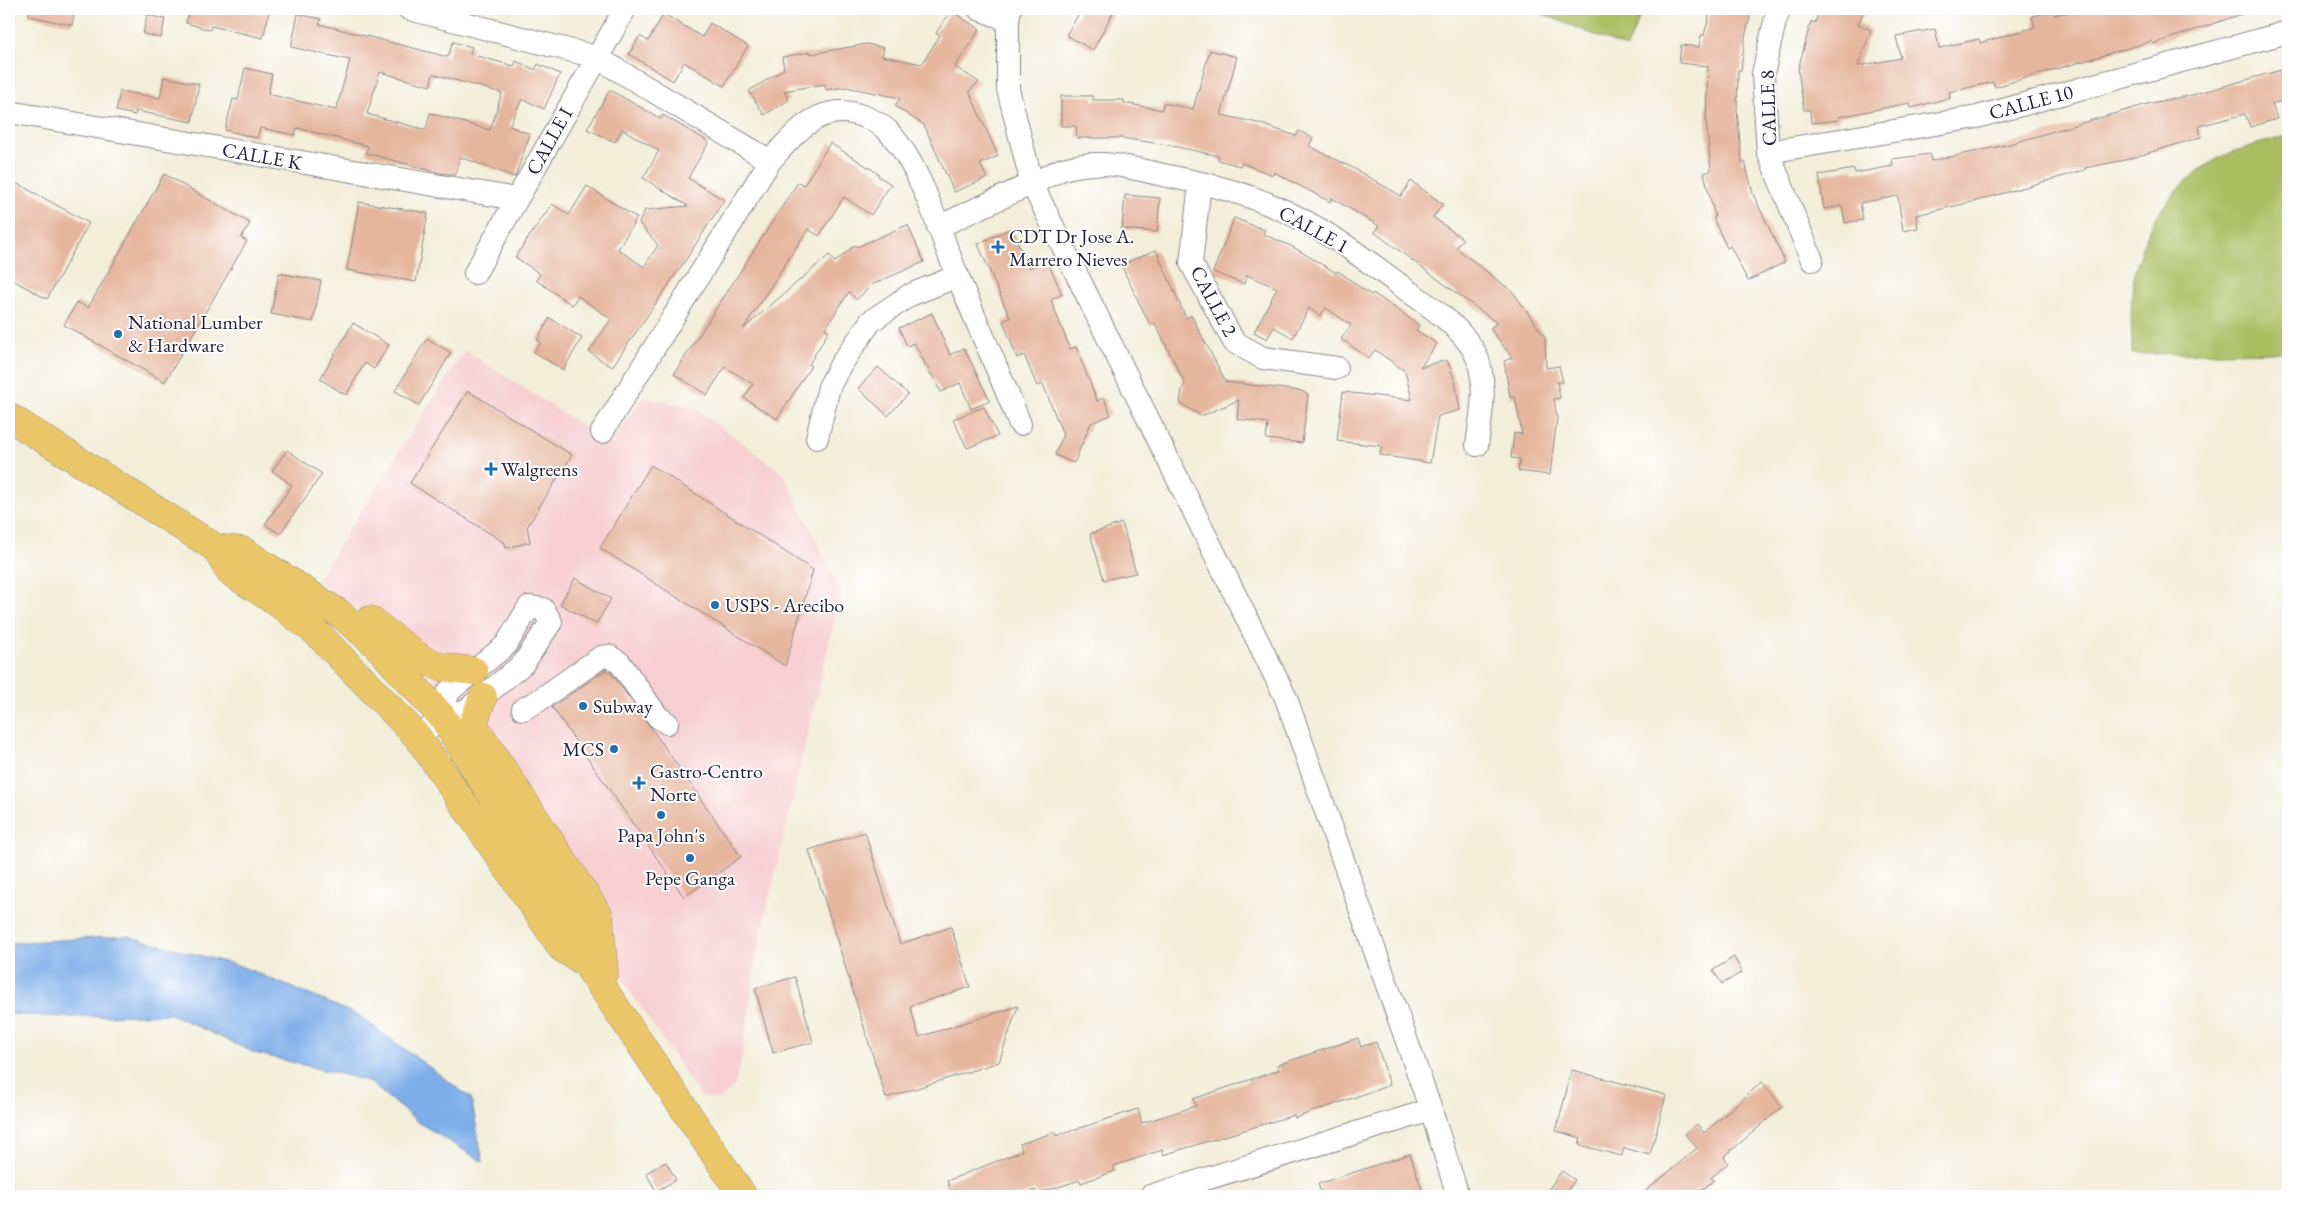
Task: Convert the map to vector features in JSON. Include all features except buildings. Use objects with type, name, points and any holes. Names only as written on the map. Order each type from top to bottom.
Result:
[{"type":"main road","points":[[9,417],[216,548],[243,551],[334,609],[377,645],[442,718],[581,936],[585,962]]},
{"type":"main road","points":[[216,548],[229,571],[278,603],[316,632],[418,737],[562,948],[585,962],[743,1196]]},
{"type":"main road","points":[[334,609],[362,614],[422,659],[441,667],[474,670]]},
{"type":"main road","points":[[483,697],[473,724],[600,916],[607,994]]},
{"type":"street","points":[[409,9],[596,57],[770,161]]},
{"type":"street","name":"CALLE I","points":[[475,273],[596,57],[625,9]]},
{"type":"street","points":[[979,9],[1009,14],[1008,89],[1032,184],[1286,698],[1431,1110],[1458,1196]]},
{"type":"street","name":"CALLE 8","points":[[1780,9],[1774,21],[1763,74],[1768,152],[1812,260]]},
{"type":"street","name":"CALLE 10","points":[[1768,152],[1977,117],[2288,32]]},
{"type":"street","name":"CALLE K","points":[[9,112],[516,200]]},
{"type":"street","points":[[602,432],[770,161],[795,134],[818,116],[843,112],[866,118],[886,128],[902,147],[938,227],[1020,424]]},
{"type":"street","name":"CALLE 1","points":[[938,227],[1063,169],[1083,163],[1112,163],[1200,183],[1265,202],[1338,239],[1435,310],[1457,329],[1474,352],[1482,376],[1483,404],[1477,445]]},
{"type":"street","name":"CALLE 2","points":[[1200,183],[1191,263],[1234,342],[1263,358],[1337,368]]},
{"type":"street","points":[[817,438],[829,387],[871,320],[910,295],[958,276]]},
{"type":"street","points":[[418,737],[442,718],[464,712],[523,664],[551,622],[542,609],[529,607],[506,645],[448,692],[442,718]]},
{"type":"street","points":[[523,709],[538,701],[601,657],[609,656],[620,663],[658,718],[667,723]]},
{"type":"street","points":[[1150,1196],[1431,1110]]},
{"type":"shaded area","points":[[465,350],[611,444],[643,397],[695,408],[784,474],[841,592],[757,952],[743,1052],[735,1085],[720,1100],[701,1097],[609,960],[480,738],[436,681],[381,626],[316,581]]},
{"type":"green space","points":[[1530,9],[1643,9],[1627,48]]},
{"type":"green space","points":[[2288,136],[2288,352],[2132,354],[2132,302],[2137,264],[2153,224],[2164,206],[2193,175],[2211,163],[2237,150]]},
{"type":"water","points":[[127,936],[240,966],[358,1015],[471,1098],[483,1162],[418,1122],[368,1081],[255,1053],[171,1014],[66,1017],[9,1014],[9,943]]},
{"type":"place","name":"CDT Dr Jose A. Marrero Nieves","points":[[998,247]]},
{"type":"place","name":"National Lumber & Hardware","points":[[118,334]]},
{"type":"place","name":"Walgreens","points":[[491,469]]},
{"type":"place","name":"USPS - Arecibo","points":[[715,605]]},
{"type":"place","name":"Subway","points":[[583,706]]},
{"type":"place","name":"MCS","points":[[614,749]]},
{"type":"place","name":"Gastro-Centro Norte","points":[[639,783]]},
{"type":"place","name":"Papa John's","points":[[661,815]]},
{"type":"place","name":"Pepe Ganga","points":[[690,858]]}]
